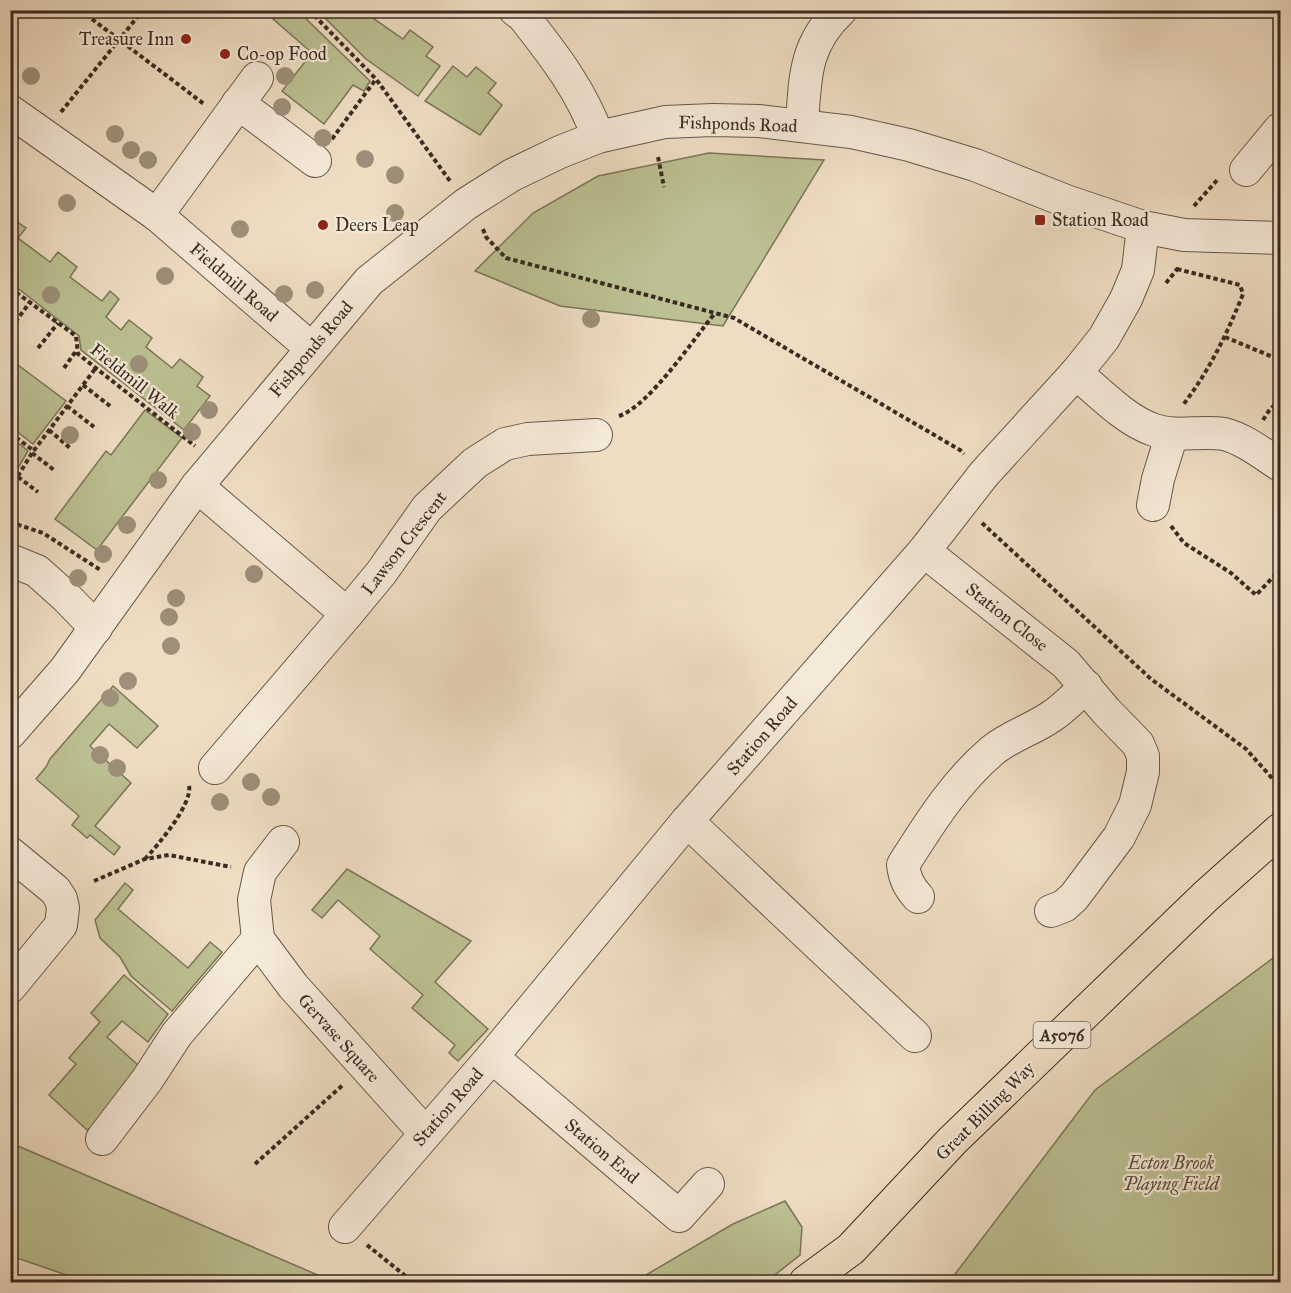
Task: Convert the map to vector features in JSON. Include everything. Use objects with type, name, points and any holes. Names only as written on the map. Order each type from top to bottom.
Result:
[{"type":"main road","name":"Great Billing Way","points":[[806,1282],[851,1249],[961,1133],[1198,903],[1281,830]]},
{"type":"main road","name":"Great Billing Way","points":[[839,1282],[851,1249]]},
{"type":"street","points":[[515,10],[523,16],[573,83],[598,137]]},
{"type":"street","points":[[802,126],[805,82],[811,49],[830,20],[841,10]]},
{"type":"street","points":[[157,215],[257,78]]},
{"type":"street","name":"Fieldmill Road","points":[[10,111],[157,215],[311,348]]},
{"type":"street","points":[[232,111],[315,161]]},
{"type":"street","name":"Fishponds Road","points":[[10,733],[65,670],[198,486],[369,281],[466,204],[512,175],[598,137],[665,122],[759,121],[851,132],[909,145],[975,165],[1066,201],[1143,227],[1184,236],[1281,238]]},
{"type":"street","points":[[1246,170],[1281,129]]},
{"type":"street","name":"Station Road","points":[[345,1227],[492,1057],[687,820],[924,550],[984,474],[1076,373],[1104,338],[1126,299],[1138,270],[1143,227]]},
{"type":"street","points":[[1076,373],[1133,420],[1155,431],[1175,422],[1224,434],[1241,441],[1281,465]]},
{"type":"street","points":[[1153,505],[1158,479],[1175,422]]},
{"type":"street","name":"Lawson Crescent","points":[[202,774],[347,614],[381,573],[427,507],[475,463],[505,444],[604,427]]},
{"type":"street","points":[[198,486],[347,614]]},
{"type":"street","name":"Station Close","points":[[924,550],[1066,664],[1138,744],[1143,756],[1143,772],[1135,805],[1119,837],[1074,897],[1064,906],[1051,911]]},
{"type":"street","points":[[10,560],[37,571],[96,628]]},
{"type":"street","points":[[918,897],[905,878],[903,866],[941,806],[992,751],[1011,736],[1029,730],[1052,716],[1086,686]]},
{"type":"street","points":[[687,820],[915,1036]]},
{"type":"street","points":[[102,1139],[147,1080],[177,1035],[258,939],[254,900],[260,872],[283,842]]},
{"type":"street","points":[[10,853],[55,891],[61,899],[63,908],[61,925],[10,987]]},
{"type":"street","name":"Gervase Square","points":[[258,939],[293,986],[425,1133]]},
{"type":"street","name":"Station End","points":[[492,1057],[679,1216],[708,1184]]},
{"type":"path","points":[[80,10],[121,41],[232,111]]},
{"type":"path","points":[[87,15],[90,10]]},
{"type":"path","points":[[57,117],[144,10]]},
{"type":"path","points":[[309,10],[376,80],[456,190]]},
{"type":"path","points":[[315,161],[376,80]]},
{"type":"path","points":[[658,157],[664,187]]},
{"type":"path","points":[[478,222],[486,237],[506,258],[734,318],[960,450],[984,474]]},
{"type":"path","points":[[1175,422],[1225,337],[1243,294],[1240,285],[1177,269]]},
{"type":"path","name":"Fieldmill Walk","points":[[10,288],[76,336],[78,354],[95,369],[195,446]]},
{"type":"path","points":[[11,328],[30,302]]},
{"type":"path","points":[[604,427],[629,413],[651,393],[715,313]]},
{"type":"path","points":[[38,348],[58,323]]},
{"type":"path","points":[[1225,337],[1281,360]]},
{"type":"path","points":[[64,368],[77,350]]},
{"type":"path","points":[[10,489],[33,452],[95,369]]},
{"type":"path","points":[[83,385],[110,406]]},
{"type":"path","points":[[67,406],[94,427]]},
{"type":"path","points":[[49,430],[70,448]]},
{"type":"path","points":[[10,433],[54,470]]},
{"type":"path","points":[[18,477],[38,492]]},
{"type":"path","points":[[962,504],[1150,679],[1246,749],[1281,787]]},
{"type":"path","points":[[1153,505],[1184,543],[1231,573],[1256,595],[1281,570]]},
{"type":"path","points":[[10,522],[43,533],[102,571]]},
{"type":"path","points":[[145,859],[165,837],[188,798],[190,789],[202,774]]},
{"type":"path","points":[[94,881],[145,859],[169,855],[260,872]]},
{"type":"path","points":[[255,1164],[345,1082]]},
{"type":"path","points":[[345,1227],[413,1282]]},
{"type":"green space","points":[[264,11],[298,11],[370,81],[364,91],[353,85],[324,124],[282,91],[312,53]]},
{"type":"green space","points":[[318,11],[379,11],[373,18],[403,39],[410,30],[433,47],[426,56],[440,66],[418,96],[366,59]]},
{"type":"green space","points":[[453,66],[467,77],[476,67],[496,83],[488,93],[502,105],[480,135],[425,101]]},
{"type":"green space","points":[[709,153],[824,160],[723,326],[560,306],[475,271],[533,213],[598,176]]},
{"type":"green space","points":[[10,217],[26,228],[18,238],[50,262],[58,252],[77,267],[70,277],[102,301],[110,291],[119,299],[106,317],[121,330],[129,320],[152,338],[146,347],[172,368],[180,359],[203,377],[197,386],[210,396],[184,430],[81,350],[79,336],[11,283]]},
{"type":"green space","points":[[10,359],[66,401],[33,444],[11,427]]},
{"type":"green space","points":[[145,410],[182,438],[97,550],[55,519],[106,451],[111,455]]},
{"type":"green space","points":[[11,437],[28,451],[11,480]]},
{"type":"green space","points":[[113,686],[158,726],[137,748],[109,724],[90,746],[131,783],[95,826],[120,847],[114,855],[90,835],[87,838],[72,825],[79,816],[36,779],[50,759]]},
{"type":"green space","points":[[347,869],[471,941],[435,982],[488,1029],[458,1061],[449,1053],[455,1045],[412,1008],[423,995],[370,949],[380,936],[338,900],[322,918],[312,910]]},
{"type":"green space","points":[[125,883],[133,890],[118,909],[188,968],[210,942],[222,952],[172,1011],[131,976],[120,957],[100,938],[95,920]]},
{"type":"green space","name":"Ecton Brook Playing Field","points":[[1280,953],[1280,1282],[949,1282],[1095,1090]]},
{"type":"green space","points":[[124,975],[168,1014],[148,1042],[122,1021],[107,1037],[139,1066],[98,1126],[87,1130],[49,1095],[76,1064],[69,1058],[100,1022],[91,1013]]},
{"type":"green space","points":[[11,1143],[334,1282],[87,1282],[11,1256]]},
{"type":"green space","points":[[785,1201],[802,1227],[800,1255],[766,1282],[634,1282],[733,1224]]},
{"type":"place","name":"Treasure Inn","points":[[186,39]]},
{"type":"place","name":"Co-op Food","points":[[225,54]]},
{"type":"place","name":"Station Road","points":[[1040,220]]},
{"type":"place","name":"Deers Leap","points":[[323,225]]}]
